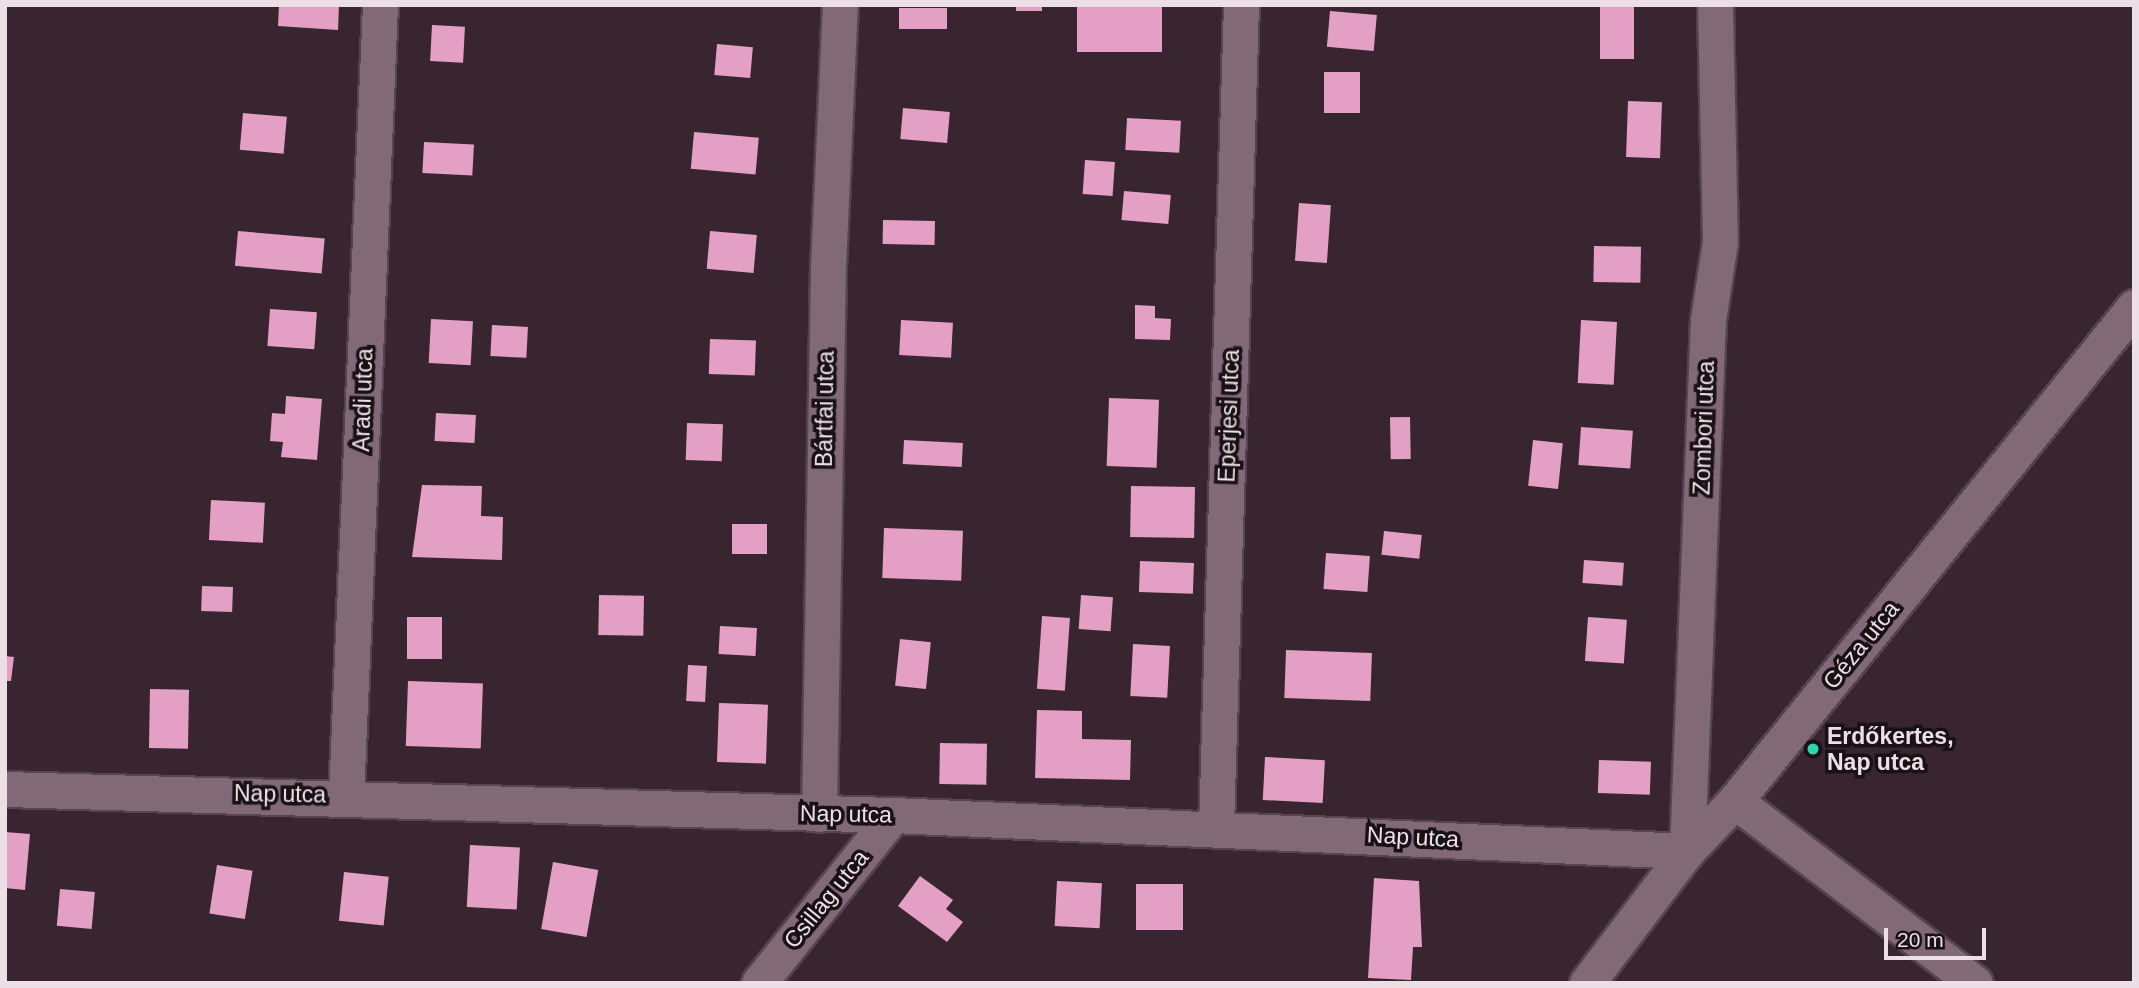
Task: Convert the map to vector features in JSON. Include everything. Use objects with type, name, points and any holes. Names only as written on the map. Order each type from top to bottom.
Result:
[{"type":"street","name":"Aradi utca","points":[[346,796],[380,5]]},
{"type":"street","name":"Bártfai utca","points":[[819,814],[828,267],[840,5]]},
{"type":"street","name":"Eperjesi utca","points":[[1216,827],[1241,5]]},
{"type":"street","name":"Zombori utca","points":[[1687,851],[1708,320],[1720,242],[1715,5]]},
{"type":"street","name":"Géza utca","points":[[1587,983],[1687,851],[1735,801],[2134,307]]},
{"type":"street","name":"Nap utca","points":[[5,789],[346,796],[893,815],[1216,827],[1687,851]]},
{"type":"street","points":[[1735,801],[1975,983]]},
{"type":"street","name":"Csillag utca","points":[[759,983],[893,815]]},
{"type":"building","points":[[279,5],[339,5],[338,30],[278,26]]},
{"type":"building","points":[[1016,5],[1042,5],[1042,11],[1016,11]]},
{"type":"building","points":[[1077,5],[1162,5],[1162,52],[1077,52]]},
{"type":"building","points":[[1600,5],[1634,5],[1634,59],[1600,59]]},
{"type":"building","points":[[899,8],[947,8],[947,29],[899,29]]},
{"type":"building","points":[[1330,11],[1377,15],[1374,51],[1327,47]]},
{"type":"building","points":[[432,25],[465,27],[463,63],[430,61]]},
{"type":"building","points":[[717,44],[753,47],[750,78],[714,75]]},
{"type":"building","points":[[1324,72],[1360,72],[1360,113],[1324,113]]},
{"type":"building","points":[[1628,101],[1662,102],[1660,158],[1626,157]]},
{"type":"building","points":[[903,108],[950,112],[947,143],[900,139]]},
{"type":"building","points":[[243,113],[287,117],[284,154],[240,150]]},
{"type":"building","points":[[1127,118],[1181,121],[1179,153],[1125,150]]},
{"type":"building","points":[[694,132],[759,138],[756,175],[691,169]]},
{"type":"building","points":[[424,142],[474,145],[472,176],[422,173]]},
{"type":"building","points":[[1085,160],[1115,162],[1113,196],[1083,194]]},
{"type":"building","points":[[1124,191],[1171,195],[1168,224],[1121,220]]},
{"type":"building","points":[[1299,203],[1331,205],[1327,263],[1295,261]]},
{"type":"building","points":[[883,220],[935,221],[935,245],[883,244]]},
{"type":"building","points":[[238,231],[325,239],[322,273],[235,266]]},
{"type":"building","points":[[710,231],[757,235],[754,273],[707,269]]},
{"type":"building","points":[[1594,246],[1641,247],[1640,283],[1593,282]]},
{"type":"building","points":[[1135,305],[1155,306],[1155,318],[1171,319],[1170,340],[1135,339]]},
{"type":"building","points":[[270,309],[317,312],[314,349],[267,346]]},
{"type":"building","points":[[431,319],[473,321],[471,365],[429,363]]},
{"type":"building","points":[[901,320],[953,323],[951,358],[899,355]]},
{"type":"building","points":[[1581,320],[1617,322],[1614,385],[1578,383]]},
{"type":"building","points":[[492,325],[528,327],[526,358],[490,356]]},
{"type":"building","points":[[710,339],[756,341],[755,376],[709,374]]},
{"type":"building","points":[[286,396],[322,399],[317,460],[281,457],[283,442],[270,441],[272,413],[285,414]]},
{"type":"building","points":[[1109,398],[1159,400],[1157,468],[1107,466]]},
{"type":"building","points":[[436,413],[476,415],[474,443],[435,441]]},
{"type":"building","points":[[1390,417],[1410,417],[1411,459],[1391,459]]},
{"type":"building","points":[[687,423],[723,424],[722,461],[686,460]]},
{"type":"building","points":[[1581,427],[1633,431],[1630,469],[1578,465]]},
{"type":"building","points":[[904,440],[963,443],[962,467],[903,464]]},
{"type":"building","points":[[1533,440],[1563,443],[1558,489],[1528,486]]},
{"type":"building","points":[[422,485],[482,486],[481,516],[503,517],[502,560],[412,557]]},
{"type":"building","points":[[1131,486],[1195,487],[1194,538],[1130,537]]},
{"type":"building","points":[[211,500],[265,503],[263,543],[209,540]]},
{"type":"building","points":[[732,524],[767,524],[767,554],[732,554]]},
{"type":"building","points":[[884,528],[963,531],[961,581],[882,578]]},
{"type":"building","points":[[1384,531],[1422,535],[1419,559],[1381,555]]},
{"type":"building","points":[[1326,553],[1370,556],[1367,592],[1323,589]]},
{"type":"building","points":[[1584,560],[1624,563],[1622,586],[1582,583]]},
{"type":"building","points":[[1140,561],[1194,563],[1193,594],[1139,592]]},
{"type":"building","points":[[202,586],[233,587],[232,612],[201,611]]},
{"type":"building","points":[[599,595],[644,596],[643,636],[598,635]]},
{"type":"building","points":[[1081,595],[1113,597],[1111,631],[1079,629]]},
{"type":"building","points":[[1042,616],[1070,618],[1065,691],[1037,689]]},
{"type":"building","points":[[407,617],[442,617],[442,659],[407,659]]},
{"type":"building","points":[[1588,617],[1627,620],[1624,664],[1585,661]]},
{"type":"building","points":[[720,626],[757,628],[755,656],[719,654]]},
{"type":"building","points":[[900,639],[931,642],[926,689],[895,686]]},
{"type":"building","points":[[1133,644],[1170,646],[1167,698],[1130,696]]},
{"type":"building","points":[[1286,650],[1372,653],[1370,701],[1284,698]]},
{"type":"building","points":[[5,656],[14,657],[11,681],[5,681]]},
{"type":"building","points":[[688,665],[707,666],[705,702],[686,701]]},
{"type":"building","points":[[408,681],[483,684],[481,749],[406,746]]},
{"type":"building","points":[[150,689],[189,690],[188,749],[149,748]]},
{"type":"building","points":[[719,703],[768,705],[766,764],[717,762]]},
{"type":"building","points":[[1037,710],[1082,711],[1082,739],[1131,740],[1130,780],[1035,778]]},
{"type":"building","points":[[940,743],[987,744],[986,785],[939,784]]},
{"type":"building","points":[[1265,757],[1325,760],[1323,803],[1263,800]]},
{"type":"building","points":[[1599,760],[1651,762],[1650,795],[1598,793]]},
{"type":"building","points":[[5,832],[30,834],[25,890],[5,888]]},
{"type":"building","points":[[470,845],[520,848],[517,910],[467,907]]},
{"type":"building","points":[[553,862],[598,870],[586,937],[541,929]]},
{"type":"building","points":[[217,865],[253,871],[245,919],[209,913]]},
{"type":"building","points":[[344,872],[389,877],[384,925],[339,921]]},
{"type":"building","points":[[920,876],[953,900],[946,909],[963,922],[947,942],[898,906]]},
{"type":"building","points":[[1374,878],[1419,881],[1422,947],[1413,947],[1411,980],[1368,978]]},
{"type":"building","points":[[1057,881],[1102,883],[1100,928],[1055,926]]},
{"type":"building","points":[[1136,884],[1183,884],[1183,930],[1136,930]]},
{"type":"building","points":[[60,889],[95,892],[92,929],[57,926]]},
{"type":"place","name":"Erdőkertes, Nap utca","points":[[1813,749]]}]
